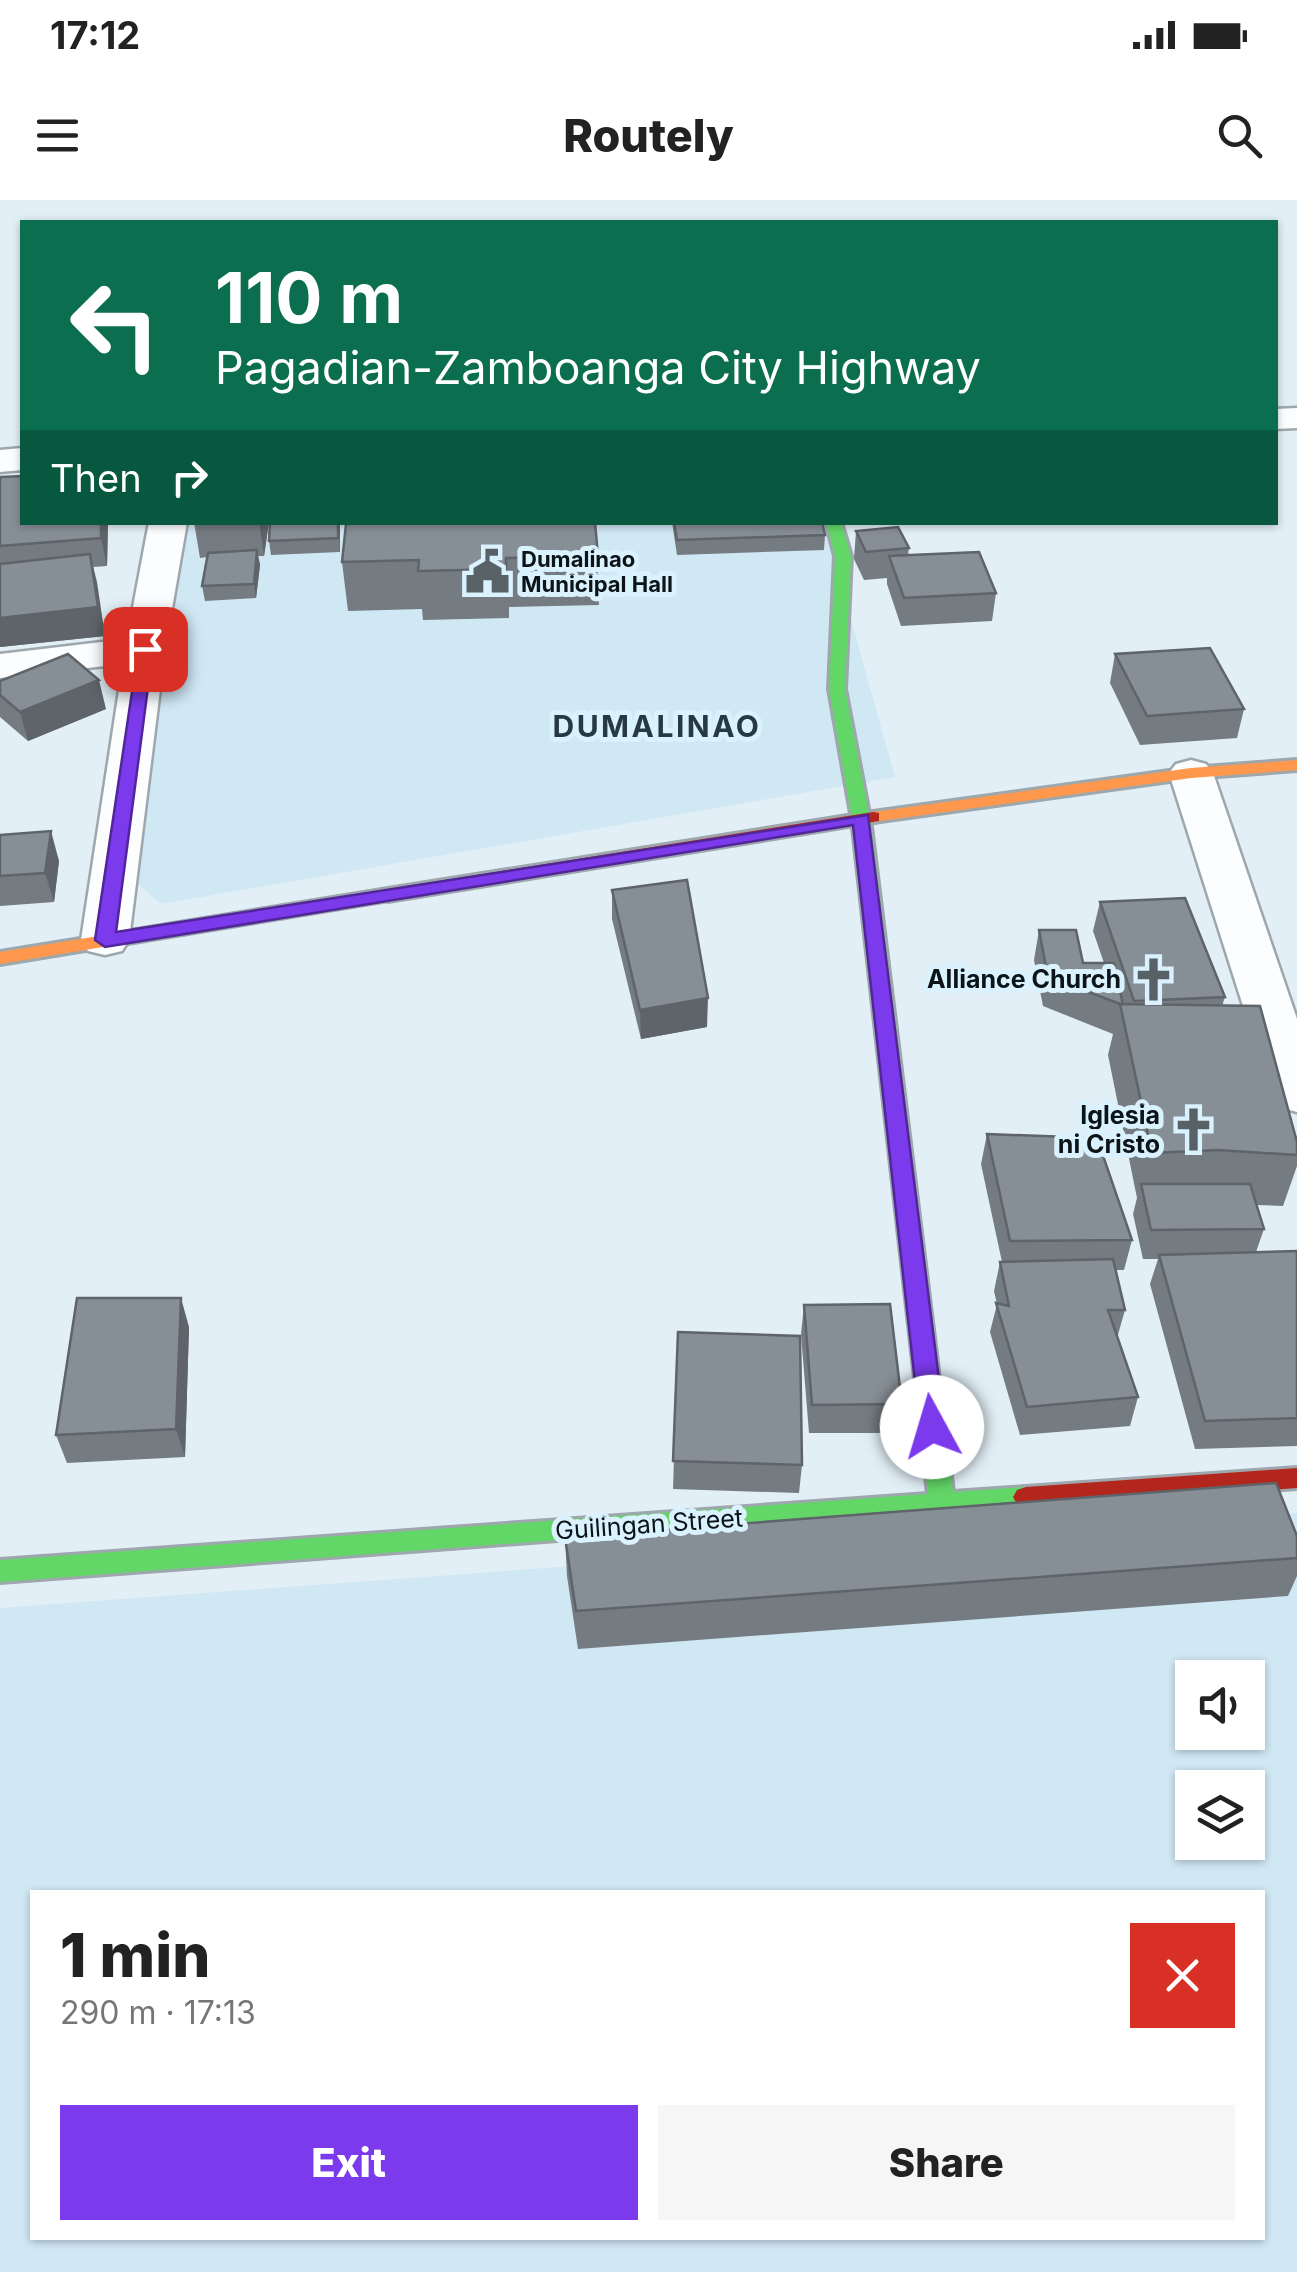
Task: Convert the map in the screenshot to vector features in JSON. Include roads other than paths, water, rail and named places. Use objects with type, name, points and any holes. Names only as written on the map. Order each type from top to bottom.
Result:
[{"type":"main road","points":[[835,525],[843,556],[837,690],[861,818],[942,1503]]},
{"type":"main road","points":[[0,958],[861,818],[1191,773],[1297,764]]},
{"type":"main road","name":"Guilingan Street","points":[[0,1570],[1297,1478]]},
{"type":"street","points":[[105,940],[145,649],[167,525]]},
{"type":"street","points":[[0,666],[145,649]]},
{"type":"street","points":[[1191,773],[1297,1094]]},
{"type":"place","name":"Dumalinao Municipal Hall","points":[[488,572]]},
{"type":"place","name":"Alliance Church","points":[[1154,979]]},
{"type":"place","name":"Iglesia ni Cristo","points":[[1193,1129]]},
{"type":"district","name":"DUMALINAO","points":[[657,727]]}]
